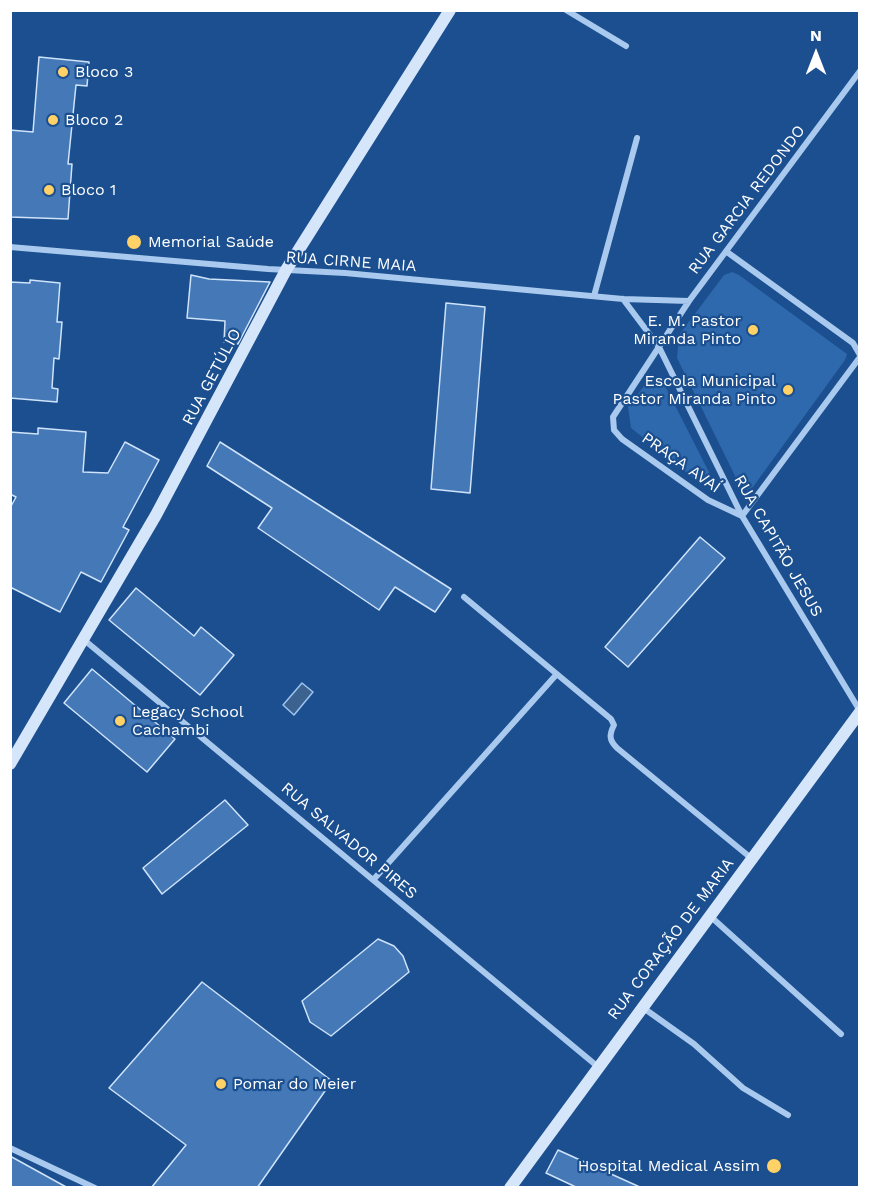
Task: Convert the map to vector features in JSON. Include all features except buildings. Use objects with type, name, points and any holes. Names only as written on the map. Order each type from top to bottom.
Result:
[{"type":"street","name":"RUA GETÚLIO","points":[[10,764],[156,515],[286,270],[450,10]]},
{"type":"street","points":[[566,10],[626,46]]},
{"type":"street","name":"RUA GARCIA REDONDO","points":[[659,347],[689,301],[728,252],[860,71]]},
{"type":"street","points":[[594,296],[638,138]]},
{"type":"street","name":"RUA CIRNE MAIA","points":[[10,247],[345,273],[594,296],[689,301]]},
{"type":"street","points":[[728,252],[853,343],[860,356],[742,516]]},
{"type":"street","name":"RUA CAPITÃO JESUS","points":[[623,298],[659,347],[742,516],[860,712]]},
{"type":"street","name":"PRAÇA AVAÍ","points":[[659,347],[613,417],[614,430],[622,439],[708,500],[742,516]]},
{"type":"street","points":[[464,597],[611,719],[614,725],[609,734],[610,741],[617,748],[752,858]]},
{"type":"street","name":"RUA SALVADOR PIRES","points":[[82,639],[597,1066]]},
{"type":"street","points":[[374,879],[556,675]]},
{"type":"street","name":"RUA CORAÇÃO DE MARIA","points":[[510,1188],[641,1006],[860,712]]},
{"type":"street","points":[[709,916],[841,1034]]},
{"type":"street","points":[[641,1006],[694,1044],[743,1088],[788,1115]]},
{"type":"street","points":[[10,1148],[95,1188]]},
{"type":"shaded area","points":[[732,272],[847,354],[845,360],[753,487],[747,490],[739,484],[677,358],[679,335],[724,275]]},
{"type":"shaded area","points":[[660,376],[711,476],[709,483],[701,484],[631,428],[628,407],[650,378]]},
{"type":"shaded area","points":[[302,683],[313,692],[294,715],[283,705]]},
{"type":"place","name":"Bloco 3","points":[[63,72]]},
{"type":"place","name":"Bloco 2","points":[[53,120]]},
{"type":"place","name":"Bloco 1","points":[[49,190]]},
{"type":"place","name":"Memorial Saúde","points":[[134,242]]},
{"type":"place","name":"E. M. Pastor Miranda Pinto","points":[[753,330]]},
{"type":"place","name":"Escola Municipal Pastor Miranda Pinto","points":[[788,390]]},
{"type":"place","name":"Legacy School Cachambi","points":[[120,721]]},
{"type":"place","name":"Pomar do Meier","points":[[221,1084]]},
{"type":"place","name":"Hospital Medical Assim","points":[[774,1166]]}]
